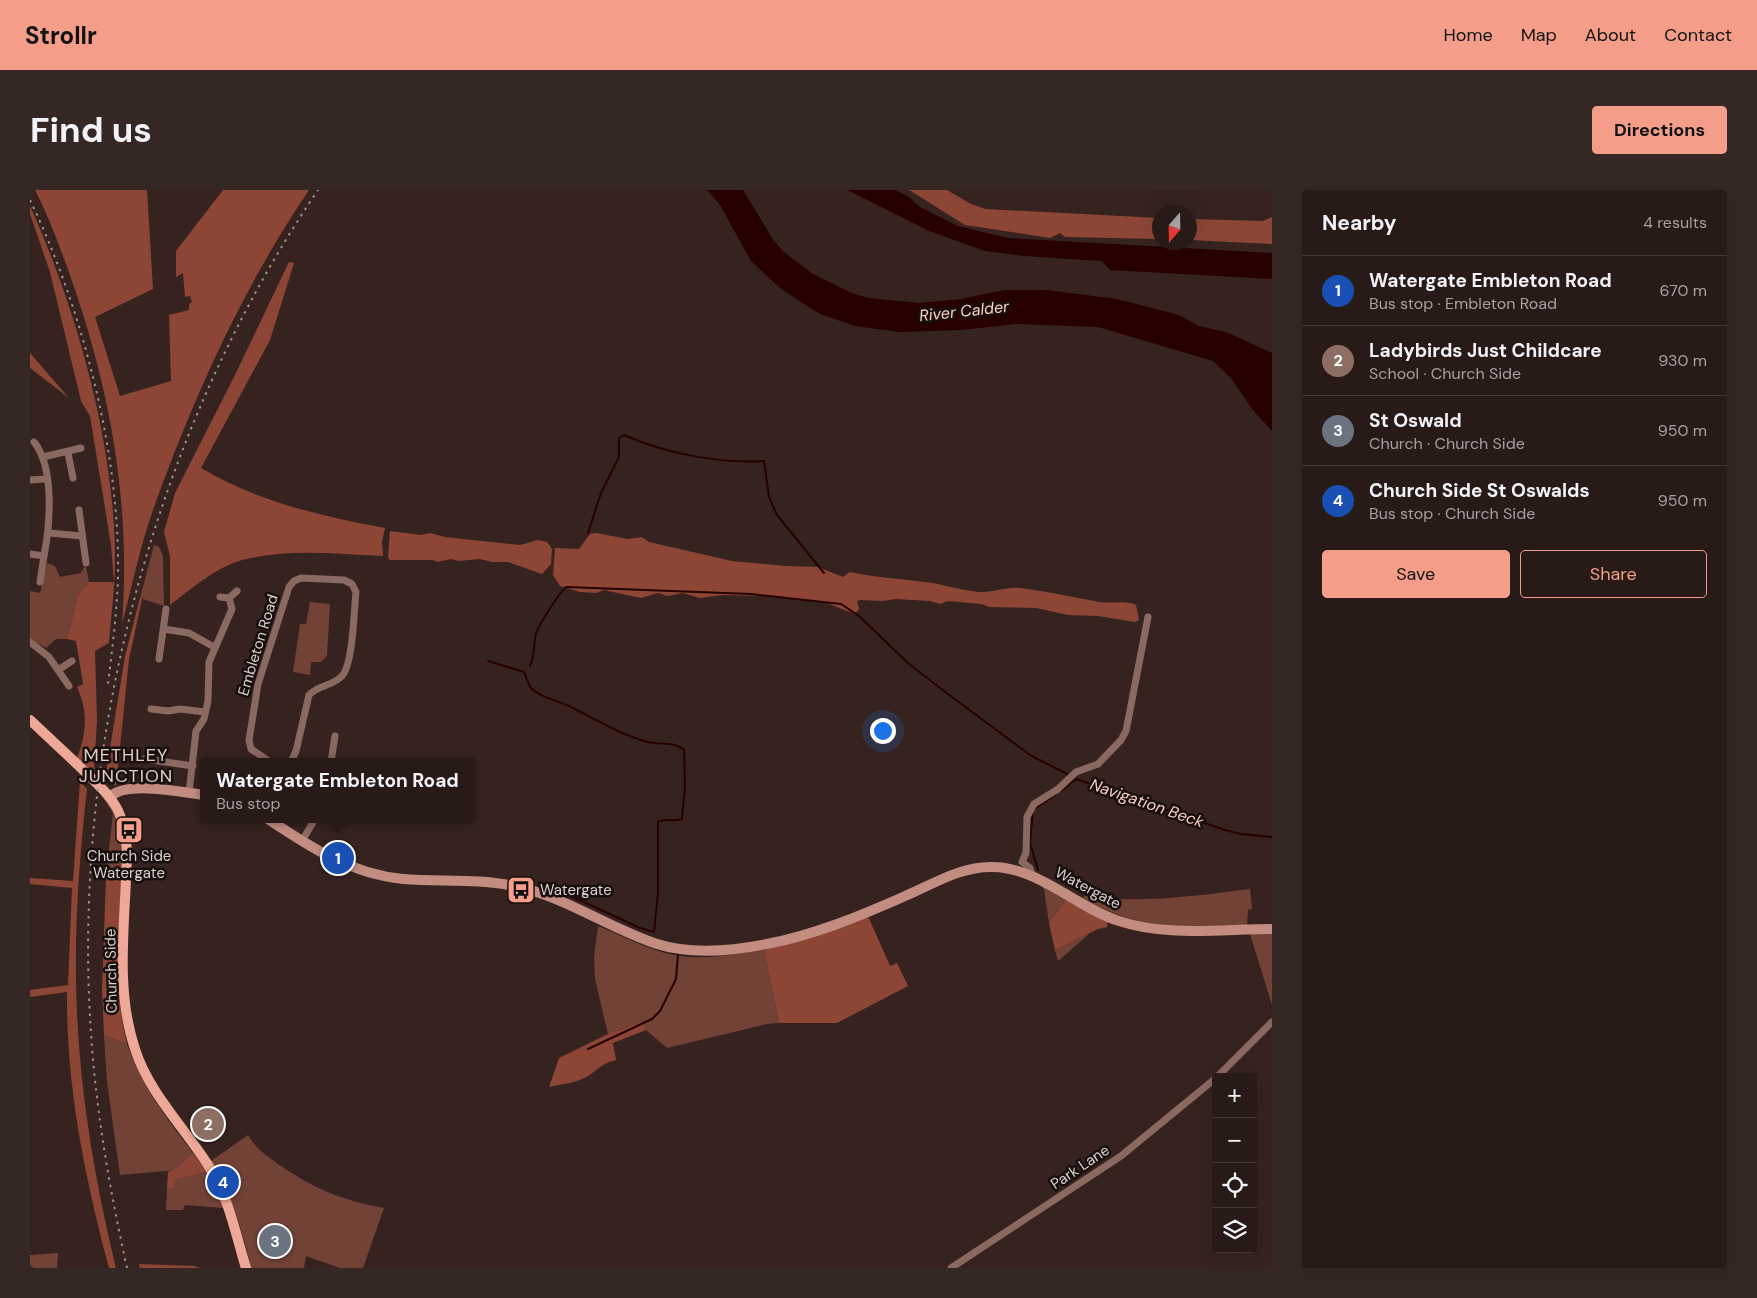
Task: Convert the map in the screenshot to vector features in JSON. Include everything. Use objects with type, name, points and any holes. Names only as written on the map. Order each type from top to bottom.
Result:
[{"type":"main road","points":[[30,720],[111,796],[118,791],[128,790],[200,794]]},
{"type":"main road","name":"Church Side","points":[[111,796],[120,813],[126,834],[124,997],[134,1044],[146,1074],[208,1165],[224,1195],[246,1268]]},
{"type":"main road","name":"Watergate","points":[[274,823],[336,860],[373,874],[405,879],[487,882],[534,891],[655,943],[693,950],[739,949],[770,943],[865,913],[966,869],[992,866],[1011,869],[1033,877],[1064,891],[1109,917],[1134,925],[1176,931],[1272,929]]},
{"type":"street","points":[[34,442],[43,457],[51,507],[49,533],[40,582]]},
{"type":"street","points":[[43,457],[81,448]]},
{"type":"street","points":[[68,452],[73,478]]},
{"type":"street","points":[[30,480],[46,479]]},
{"type":"street","points":[[79,510],[86,563]]},
{"type":"street","points":[[49,533],[82,536]]},
{"type":"street","points":[[30,554],[44,556]]},
{"type":"street","name":"Embleton Road","points":[[265,758],[251,748],[249,740],[258,684],[289,587],[294,581],[301,578],[344,580],[352,584],[356,592],[348,667],[340,679],[315,689],[309,696],[293,758]]},
{"type":"street","points":[[220,597],[229,598],[237,591]]},
{"type":"street","points":[[189,793],[196,732],[205,712],[209,662],[232,609],[229,598]]},
{"type":"street","points":[[159,659],[166,609]]},
{"type":"street","points":[[1011,869],[1016,864],[1022,862],[1026,853],[1027,817],[1034,804],[1058,789],[1076,772],[1098,764],[1121,740],[1126,731],[1148,617]]},
{"type":"street","points":[[164,629],[189,633],[214,647]]},
{"type":"street","points":[[30,642],[44,652],[69,686]]},
{"type":"street","points":[[58,670],[72,661]]},
{"type":"street","points":[[151,709],[168,711],[180,709],[205,712]]},
{"type":"street","points":[[331,758],[335,736]]},
{"type":"street","points":[[145,758],[193,766]]},
{"type":"street","points":[[302,841],[312,823]]},
{"type":"street","points":[[1022,862],[1030,868],[1033,877]]},
{"type":"street","name":"Park Lane","points":[[1220,1073],[1272,1022]]},
{"type":"street","name":"Park Lane","points":[[951,1268],[1121,1156],[1212,1080]]},
{"type":"shaded area","points":[[35,190],[147,190],[153,289],[95,317],[120,396],[171,381],[169,315],[189,310],[189,304],[192,302],[190,296],[185,297],[183,273],[176,277],[176,251],[223,190],[309,190],[262,266],[202,386],[168,468],[148,524],[122,624],[123,536],[115,450],[107,408],[98,365],[86,323],[59,246]]},
{"type":"shaded area","points":[[909,190],[947,190],[971,204],[985,209],[1152,218],[1152,239],[1065,237],[1060,233],[1050,238],[965,225]]},
{"type":"shaded area","points":[[30,206],[63,289],[78,333],[90,379],[108,471],[113,516],[114,582],[111,545],[90,416],[81,401],[50,272],[30,214]]},
{"type":"shaded area","points":[[1272,217],[1272,244],[1197,240],[1197,219],[1263,221]]},
{"type":"shaded area","points":[[289,262],[294,263],[270,340],[201,468],[223,480],[267,499],[314,513],[385,528],[382,542],[383,556],[294,553],[259,556],[222,568],[195,585],[170,605],[170,556],[164,532],[175,493],[235,375]]},
{"type":"shaded area","points":[[30,353],[69,398],[30,368]]},
{"type":"shaded area","points":[[390,531],[421,535],[430,533],[445,537],[520,545],[538,540],[547,542],[552,549],[551,564],[542,574],[508,562],[492,562],[480,559],[458,561],[451,559],[437,562],[433,560],[390,560],[388,558]]},
{"type":"shaded area","points":[[596,533],[628,539],[642,537],[649,542],[732,561],[818,567],[843,577],[850,572],[933,583],[978,592],[1020,588],[1099,602],[1127,603],[1136,605],[1139,620],[1135,622],[1098,616],[1068,615],[1036,608],[989,607],[982,604],[948,601],[940,604],[930,601],[896,599],[857,601],[859,609],[855,614],[824,602],[769,596],[723,595],[700,598],[683,593],[667,596],[658,593],[641,598],[604,590],[596,593],[580,592],[560,586],[553,575],[555,548],[579,549],[590,534]]},
{"type":"shaded area","points":[[154,545],[159,547],[163,556],[164,606],[140,598]]},
{"type":"shaded area","points":[[47,563],[55,566],[60,577],[81,573],[84,567],[86,567],[89,582],[78,595],[67,639],[56,639],[46,648],[30,639],[30,591],[40,593]]},
{"type":"shaded area","points":[[89,582],[114,582],[109,643],[95,651],[97,720],[94,773],[77,758],[83,740],[85,722],[81,696],[77,687],[83,684],[76,641],[67,639],[78,595]]},
{"type":"shaded area","points":[[140,598],[142,599],[129,659],[116,786],[105,779],[125,656]]},
{"type":"shaded area","points":[[310,602],[330,604],[327,656],[321,662],[311,662],[310,675],[293,672],[300,624],[306,624]]},
{"type":"shaded area","points":[[80,781],[87,789],[76,931],[79,1051],[100,1197],[116,1268],[109,1268],[85,1166],[70,1062],[67,992],[30,997],[30,990],[68,985],[72,888],[30,884],[30,878],[73,881]]},
{"type":"shaded area","points":[[113,814],[119,829],[122,848],[122,871],[106,876]]},
{"type":"shaded area","points":[[122,871],[118,980],[122,1023],[127,1044],[104,1035],[102,989],[106,876]]},
{"type":"shaded area","points":[[1038,883],[1066,900],[1049,923],[1044,889]]},
{"type":"shaded area","points":[[1250,889],[1252,909],[1248,910],[1247,925],[1182,927],[1143,922],[1104,909],[1083,898],[1084,896],[1126,899],[1167,898]]},
{"type":"shaded area","points":[[1066,900],[1108,921],[1107,927],[1098,929],[1055,950],[1049,923]]},
{"type":"shaded area","points":[[868,916],[890,966],[897,963],[908,986],[837,1023],[779,1023],[764,950],[798,941]]},
{"type":"shaded area","points":[[598,926],[655,950],[685,957],[719,956],[764,950],[779,1023],[767,1024],[667,1048],[646,1030],[643,1021],[608,1034],[595,979],[594,957]]},
{"type":"shaded area","points":[[1090,933],[1058,961],[1055,950]]},
{"type":"shaded area","points":[[1250,934],[1272,934],[1272,1005]]},
{"type":"shaded area","points":[[643,1021],[646,1030],[613,1043],[616,1060],[579,1080],[549,1087],[559,1058],[608,1034]]},
{"type":"shaded area","points":[[104,1035],[127,1044],[147,1088],[193,1153],[176,1170],[120,1175],[107,1082]]},
{"type":"shaded area","points":[[248,1135],[254,1144],[267,1156],[306,1182],[342,1198],[384,1208],[363,1268],[340,1268],[306,1256],[304,1268],[251,1268],[235,1213],[225,1187],[211,1161]]},
{"type":"shaded area","points":[[193,1153],[207,1172],[176,1179],[173,1188],[167,1189],[168,1172],[176,1169]]},
{"type":"shaded area","points":[[207,1172],[224,1208],[185,1205],[183,1210],[166,1210],[167,1189],[173,1188],[175,1179]]},
{"type":"shaded area","points":[[58,1253],[57,1268],[30,1268],[30,1255]]},
{"type":"shaded area","points":[[139,1264],[194,1266],[201,1268],[140,1268]]},
{"type":"water","name":"River Calder","points":[[707,190],[743,190],[774,241],[784,252],[813,274],[852,293],[868,298],[919,303],[961,299],[1004,290],[1047,290],[1117,299],[1179,315],[1199,326],[1226,332],[1272,353],[1272,431],[1252,409],[1231,378],[1213,361],[1098,327],[1016,324],[961,330],[899,332],[855,326],[820,314],[781,289],[751,261],[720,205]]},
{"type":"water","points":[[847,190],[895,190],[909,197],[920,207],[958,226],[1008,238],[1152,246],[1152,250],[1197,249],[1272,253],[1272,279],[1110,270],[1102,261],[1024,256],[985,251],[929,231]]},
{"type":"waterway","points":[[588,533],[601,493],[619,457],[619,438],[624,435],[657,447],[692,456],[729,461],[764,461],[769,497],[777,515],[824,573]]},
{"type":"waterway","points":[[530,666],[538,630],[554,602],[566,587],[751,594],[841,604],[859,616],[909,664],[948,694],[1030,755],[1069,775]]},
{"type":"waterway","points":[[488,661],[524,672],[529,686],[536,692],[544,697],[567,705],[616,730],[637,739],[653,743],[672,744],[684,750],[685,787],[682,819],[658,822],[658,893],[654,932],[640,928],[545,884]]},
{"type":"waterway","name":"Navigation Beck","points":[[1061,791],[1076,779],[1225,830],[1241,834],[1272,837]]},
{"type":"waterway","name":"Navigation Beck","points":[[1038,870],[1030,843],[1033,810],[1055,795]]},
{"type":"waterway","points":[[588,1049],[652,1019],[660,1011],[676,979],[678,954]]},
{"type":"railway","points":[[127,1268],[104,1151],[91,1033],[88,924],[95,813],[111,703],[136,593],[169,486],[211,382],[261,283],[318,190]]},
{"type":"railway","points":[[30,200],[65,283],[79,327],[92,373],[110,465],[116,511],[118,587],[108,684]]},
{"type":"place","name":"Church Side Watergate","points":[[129,830]]},
{"type":"place","name":"Watergate Embleton Road","points":[[338,858]]},
{"type":"place","name":"Watergate","points":[[521,890]]},
{"type":"place","name":"Ladybirds Just Childcare","points":[[208,1124]]},
{"type":"place","name":"Church Side St Oswalds","points":[[223,1182]]},
{"type":"place","name":"St Oswald","points":[[275,1241]]},
{"type":"district","name":"METHLEY JUNCTION","points":[[126,765]]}]
